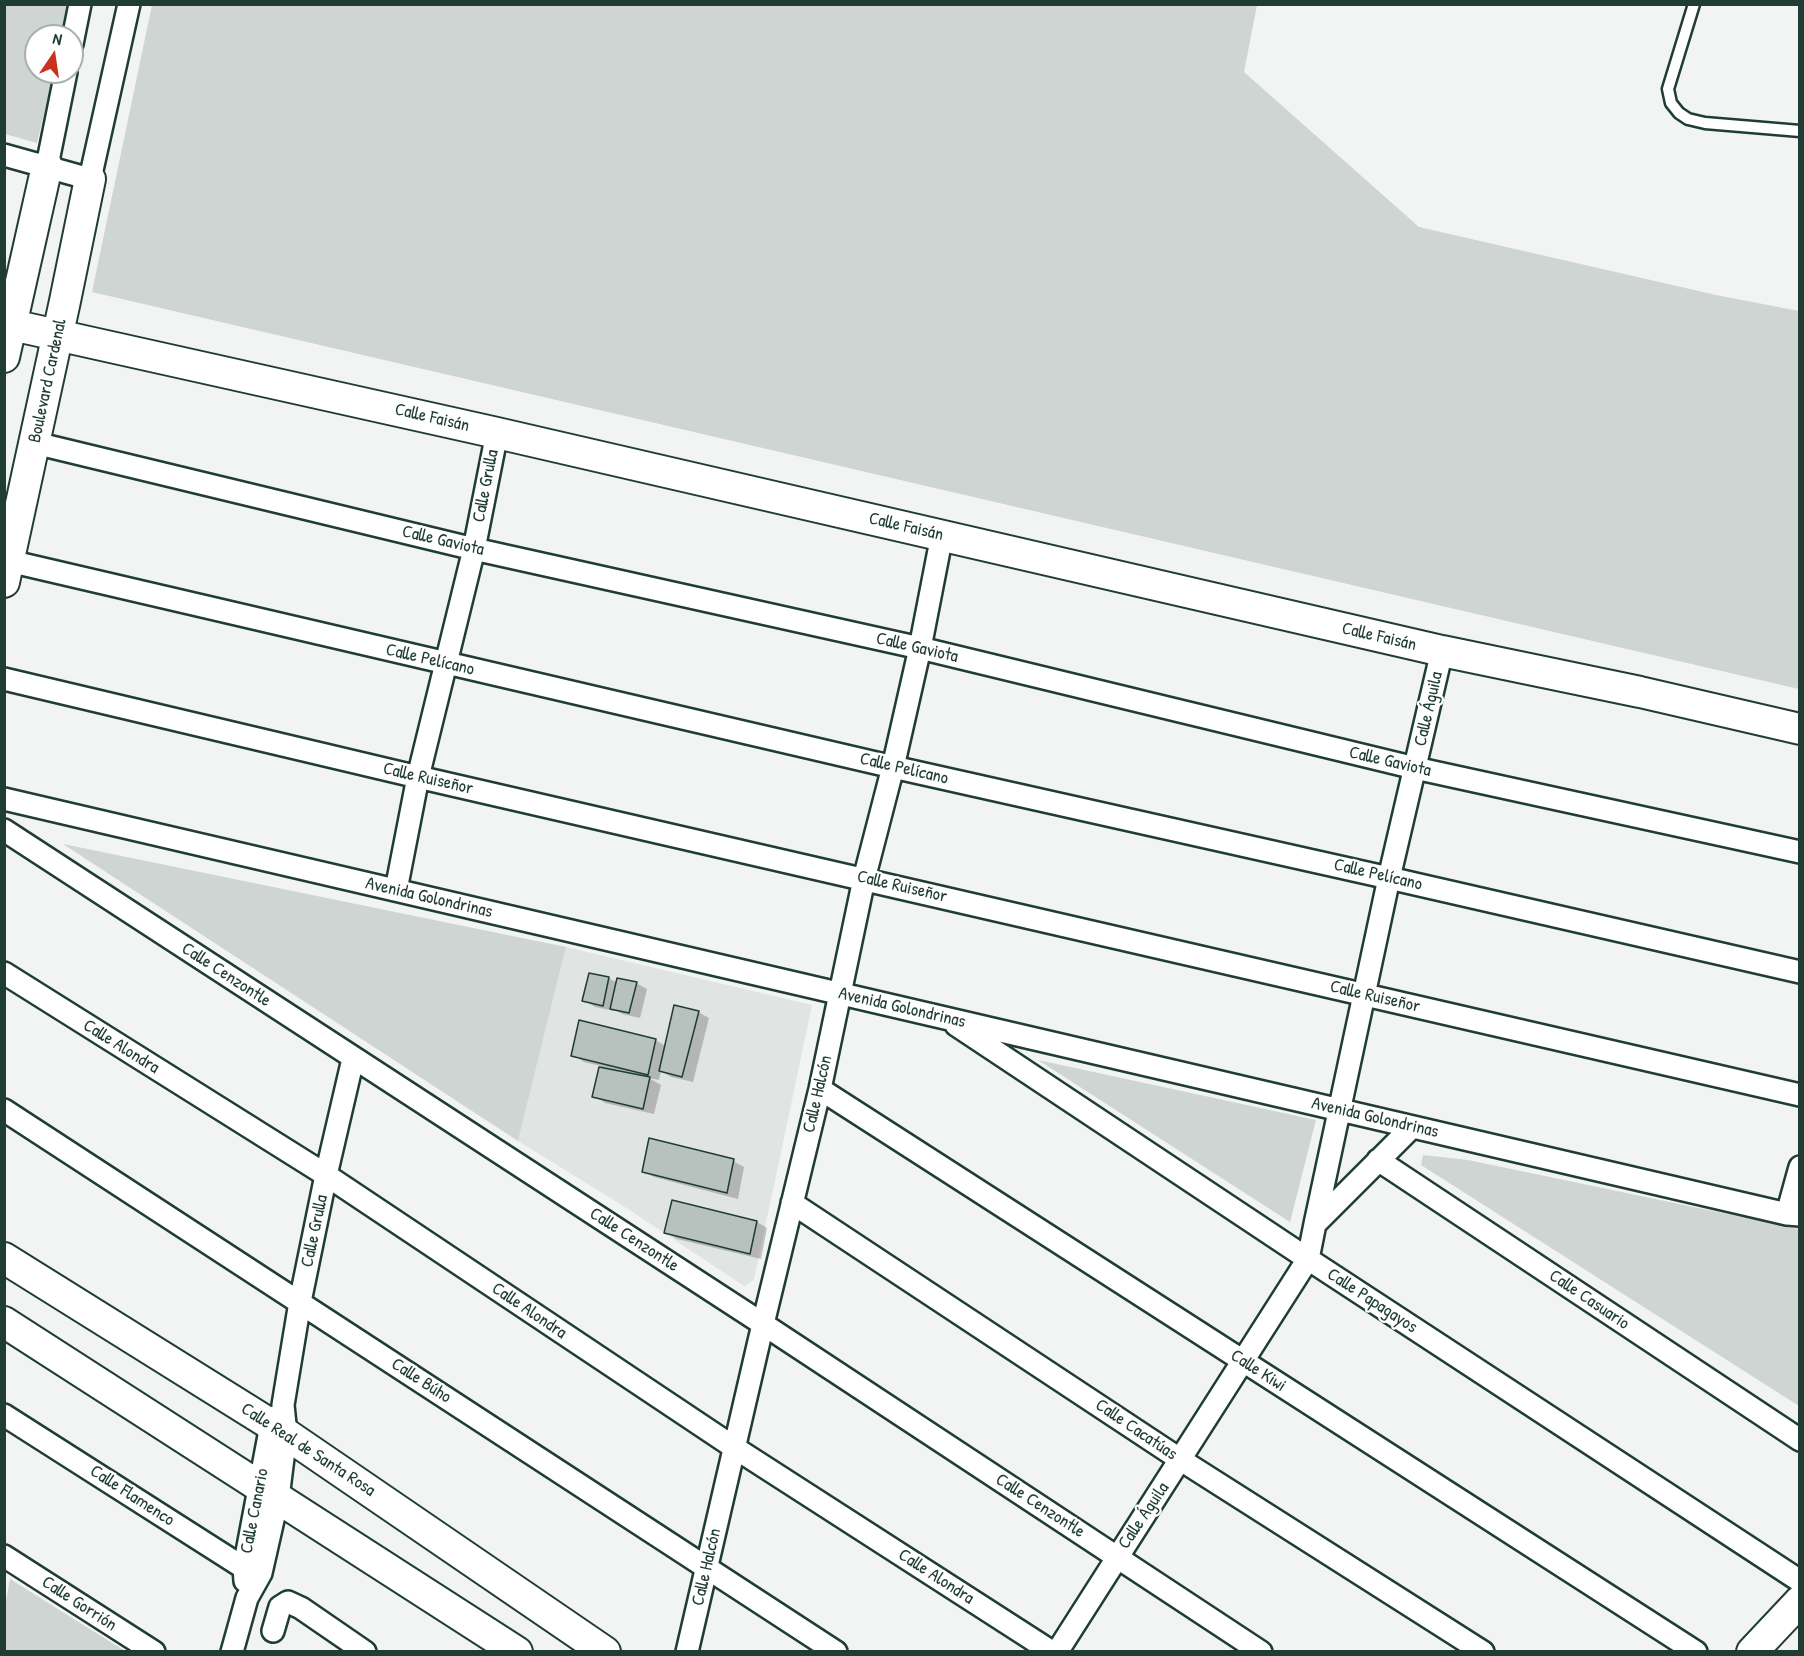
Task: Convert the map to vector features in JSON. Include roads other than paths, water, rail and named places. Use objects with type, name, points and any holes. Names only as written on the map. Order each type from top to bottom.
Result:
[{"type":"street","points":[[76,24],[80,4]]},
{"type":"street","points":[[4,155],[90,179],[129,4]]},
{"type":"street","points":[[4,357],[12,325],[14,272],[47,166],[64,84]]},
{"type":"street","name":"Boulevard Cardenal","points":[[7,572],[15,487],[35,443],[90,179]]},
{"type":"street","name":"Calle Faisán","points":[[12,325],[496,433],[1442,651],[1640,692],[1800,729]]},
{"type":"street","name":"Calle Grulla","points":[[396,890],[418,777],[474,549],[496,433]]},
{"type":"street","name":"Calle Gaviota","points":[[35,443],[474,549],[920,648],[1414,768],[1800,852]]},
{"type":"street","name":"Calle Halcón","points":[[687,1652],[820,1089],[864,879],[920,648],[942,535]]},
{"type":"street","name":"Calle Pelícano","points":[[7,572],[447,664],[1800,972]]},
{"type":"street","name":"Calle Águila","points":[[1057,1652],[1308,1259],[1338,1109],[1442,651]]},
{"type":"street","name":"Calle Ruiseñor","points":[[4,679],[418,777],[1800,1095]]},
{"type":"street","name":"Avenida Golondrinas","points":[[4,799],[1793,1214]]},
{"type":"street","name":"Calle Cenzontle","points":[[4,831],[763,1324],[1261,1652]]},
{"type":"street","name":"Calle Alondra","points":[[4,974],[326,1175],[735,1448],[1052,1652]]},
{"type":"street","name":"Calle Papagayos","points":[[945,1018],[1800,1581]]},
{"type":"street","name":"Calle Grulla","points":[[280,1421],[300,1302],[353,1059]]},
{"type":"street","name":"Calle Kiwi","points":[[820,1089],[1696,1652]]},
{"type":"street","name":"Calle Búho","points":[[4,1110],[836,1652]]},
{"type":"street","points":[[1315,1224],[1412,1127]]},
{"type":"street","name":"Calle Casuario","points":[[1378,1161],[1800,1440]]},
{"type":"street","points":[[1793,1214],[1800,1167]]},
{"type":"street","name":"Calle Cacatúas","points":[[792,1203],[1181,1460],[1483,1652]]},
{"type":"street","name":"Calle Real de Santa Rosa","points":[[4,1258],[280,1421],[605,1652]]},
{"type":"street","points":[[4,1322],[518,1652]]},
{"type":"street","name":"Calle Flamenco","points":[[4,1415],[253,1571]]},
{"type":"street","name":"Calle Canario","points":[[232,1652],[253,1571],[269,1493],[280,1421]]},
{"type":"street","name":"Calle Gorrión","points":[[4,1556],[154,1652]]},
{"type":"street","points":[[1752,1652],[1800,1601]]},
{"type":"street","points":[[273,1631],[280,1607],[288,1602],[301,1608],[365,1652]]},
{"type":"lane","points":[[1694,4],[1668,88],[1671,103],[1679,113],[1688,119],[1706,123],[1800,131]]}]
